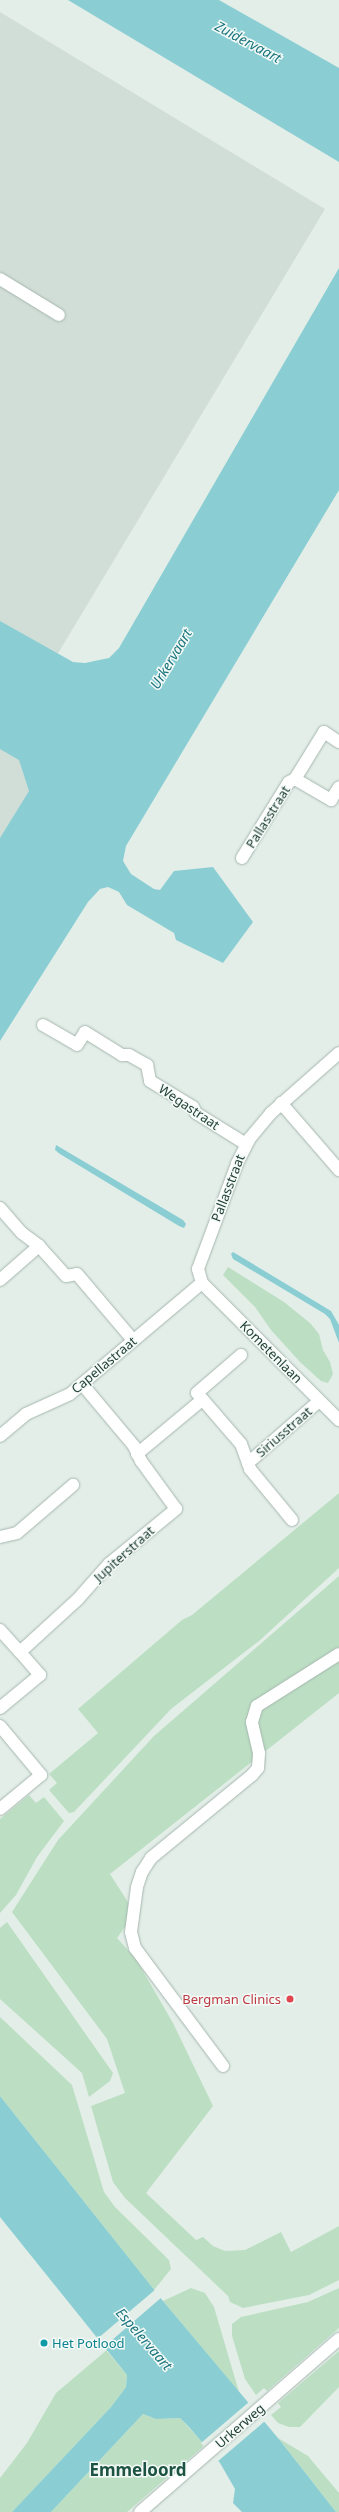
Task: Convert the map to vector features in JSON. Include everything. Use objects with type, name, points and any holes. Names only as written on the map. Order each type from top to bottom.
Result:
[{"type":"street","points":[[0,279],[60,314]]},
{"type":"street","name":"Pallasstraat","points":[[242,858],[288,782],[295,779],[324,732],[339,742]]},
{"type":"street","name":"Pallasstraat","points":[[295,779],[331,800],[339,787]]},
{"type":"street","name":"Wegastraat","points":[[43,1025],[77,1045],[85,1032],[122,1055],[128,1055],[147,1065],[150,1081],[193,1107],[196,1113],[246,1144]]},
{"type":"street","name":"Pallasstraat","points":[[202,1283],[198,1274],[200,1261],[246,1144],[262,1121],[339,1053]]},
{"type":"street","points":[[281,1103],[339,1170]]},
{"type":"street","points":[[0,1208],[22,1233],[40,1246],[66,1276],[77,1274],[133,1340]]},
{"type":"street","points":[[0,1280],[40,1246]]},
{"type":"street","name":"Capellastraat","points":[[0,1436],[26,1414],[70,1394],[202,1283]]},
{"type":"street","name":"Kometenlaan","points":[[202,1283],[339,1420]]},
{"type":"street","points":[[137,1454],[202,1400],[197,1393],[241,1355]]},
{"type":"street","name":"Jupiterstraat","points":[[20,1652],[78,1599],[109,1564],[176,1509],[137,1454],[134,1446],[82,1384]]},
{"type":"street","name":"Siriusstraat","points":[[202,1400],[241,1444],[248,1463],[292,1520]]},
{"type":"street","name":"Siriusstraat","points":[[248,1463],[319,1401]]},
{"type":"street","points":[[0,1537],[17,1533],[73,1485]]},
{"type":"street","points":[[0,1630],[40,1675],[0,1708]]},
{"type":"street","points":[[223,2066],[135,1948],[131,1932],[137,1887],[142,1872],[151,1858],[249,1778],[258,1768],[259,1753],[252,1722],[257,1706],[339,1654]]},
{"type":"street","points":[[0,1726],[41,1775],[0,1809]]},
{"type":"street","name":"Urkerweg","points":[[140,2512],[339,2339]]},
{"type":"shaded area","points":[[0,12],[325,209],[57,655],[42,791],[0,859]]},
{"type":"green space","points":[[228,1267],[284,1302],[310,1323],[319,1334],[323,1350],[330,1362],[333,1374],[328,1383],[321,1381],[300,1362],[271,1330],[255,1307],[223,1275]]},
{"type":"green space","points":[[339,1493],[339,1568],[259,1641],[171,1709],[74,1812],[69,1813],[49,1790],[57,1783],[49,1774],[98,1733],[78,1709],[182,1620],[192,1615]]},
{"type":"green space","points":[[339,1576],[339,1693],[110,1874],[135,1913],[117,1938],[136,1959],[173,2023],[213,2106],[146,2193],[196,2240],[203,2237],[213,2246],[225,2251],[245,2250],[281,2232],[291,2252],[339,2226],[339,2280],[309,2295],[243,2308],[230,2302],[228,2296],[125,2198],[113,2182],[91,2106],[125,2093],[107,2039],[12,1912],[58,1840],[154,1736]]},
{"type":"green space","points":[[29,1795],[36,1803],[44,1797],[64,1821],[37,1857],[16,1895],[0,1913],[0,1819]]},
{"type":"green space","points":[[7,1922],[113,2073],[110,2081],[89,2097],[82,2073],[0,1999],[0,1928]]},
{"type":"green space","points":[[0,2017],[72,2085],[104,2192],[115,2207],[169,2260],[171,2269],[154,2290],[0,2096]]},
{"type":"green space","points":[[191,2288],[205,2293],[214,2307],[239,2392],[163,2301]]},
{"type":"green space","points":[[339,2288],[339,2328],[267,2391],[264,2388],[256,2395],[245,2379],[232,2336],[232,2324],[241,2317],[308,2302]]},
{"type":"green space","points":[[108,2349],[107,2351],[127,2375],[126,2387],[111,2407],[12,2512],[0,2512],[0,2478],[27,2443],[56,2393]]},
{"type":"green space","points":[[339,2351],[339,2387],[300,2427],[289,2427],[278,2423],[271,2415],[281,2407],[278,2403]]},
{"type":"green space","points":[[143,2414],[156,2419],[180,2418],[205,2445],[127,2512],[51,2512]]},
{"type":"green space","points":[[278,2438],[308,2456],[339,2493],[339,2512],[336,2512]]},
{"type":"water","name":"Zuidervaart","points":[[68,0],[219,0],[339,68],[339,162]]},
{"type":"water","name":"Urkervaart","points":[[339,268],[339,490],[126,846],[123,861],[131,874],[154,889],[160,890],[174,871],[213,867],[253,922],[223,963],[176,940],[174,933],[127,905],[119,892],[108,887],[100,889],[88,902],[0,1041],[0,838],[29,791],[19,760],[0,749],[0,621],[73,662],[85,663],[109,658],[119,648]]},
{"type":"water","points":[[56,1145],[183,1220],[186,1224],[184,1228],[60,1154],[55,1150]]},
{"type":"water","points":[[233,1252],[331,1311],[339,1325],[339,1343],[330,1319],[325,1314],[233,1259],[231,1254]]},
{"type":"water","name":"Espelervaart","points":[[0,2096],[163,2301],[278,2438],[336,2512],[242,2512],[233,2503],[235,2489],[220,2463],[180,2418],[156,2419],[143,2414],[51,2512],[12,2512],[111,2407],[126,2387],[127,2375],[0,2217]]},
{"type":"pier","points":[[156,2289],[162,2297],[104,2347],[97,2339]]},
{"type":"pier","points":[[249,2402],[265,2421],[217,2462],[201,2443]]},
{"type":"place","name":"Bergman Clinics","points":[[290,1999]]},
{"type":"place","name":"Het Potlood","points":[[44,2343]]},
{"type":"district","name":"Emmeloord","points":[[138,2470]]}]
